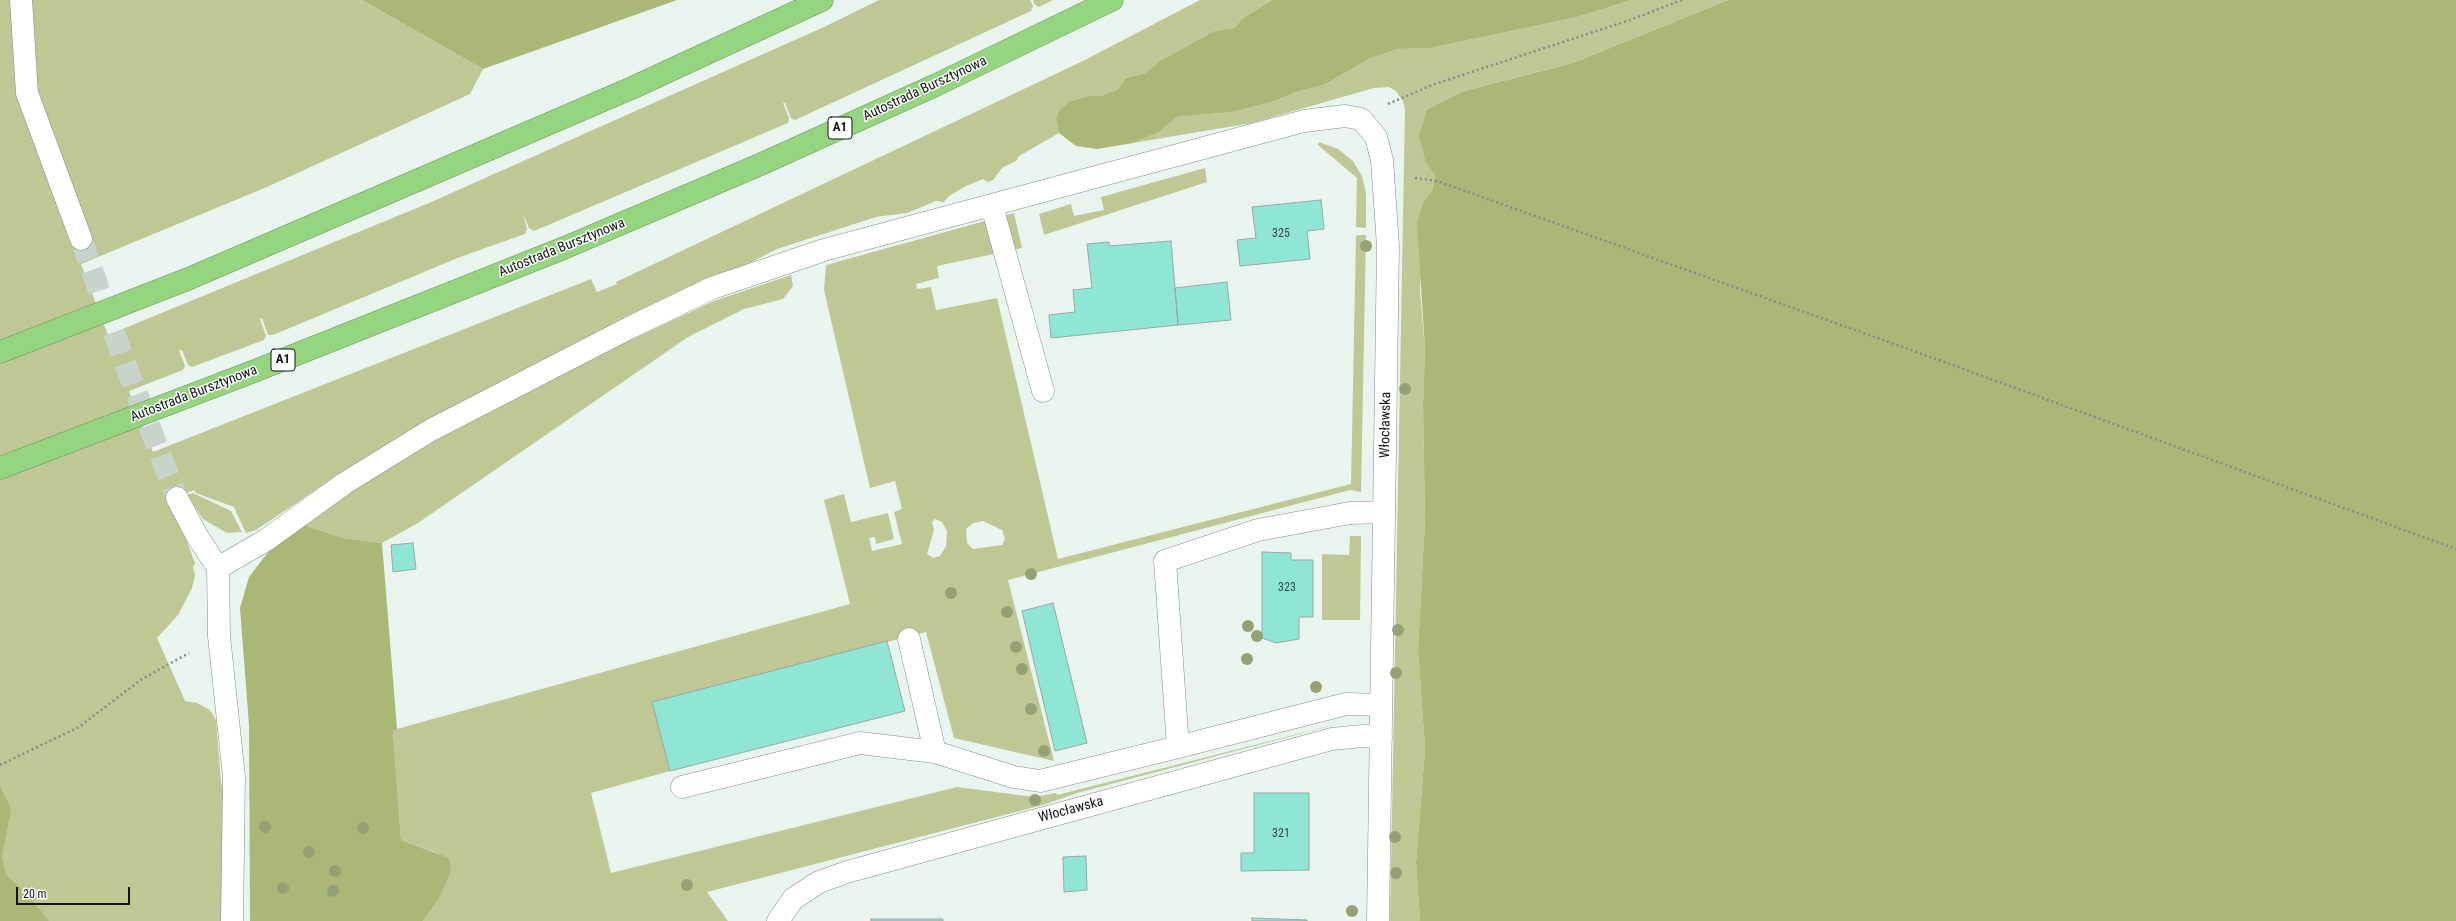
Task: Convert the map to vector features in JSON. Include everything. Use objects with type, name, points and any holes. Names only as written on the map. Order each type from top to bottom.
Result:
[{"type":"highway","points":[[0,352],[188,279],[606,99],[822,0]]},
{"type":"highway","name":"Autostrada Bursztynowa","points":[[0,468],[252,372],[572,244],[759,165],[908,98],[1112,0]]},
{"type":"street","points":[[22,0],[28,92],[81,239]]},
{"type":"street","name":"Włocławska","points":[[992,206],[1304,121],[1345,116],[1361,118],[1370,127],[1379,145],[1385,175],[1388,246],[1378,921]]},
{"type":"street","points":[[218,568],[266,540],[345,483],[431,430],[629,328],[712,288],[824,250],[992,206],[1042,391]]},
{"type":"street","points":[[177,498],[197,536],[218,568],[219,636],[234,777],[232,921]]},
{"type":"street","points":[[1178,747],[1165,561],[1258,530],[1350,513],[1384,512]]},
{"type":"street","points":[[909,639],[935,752]]},
{"type":"street","points":[[682,787],[860,743],[935,752],[1014,777],[1040,781],[1346,704],[1381,705]]},
{"type":"street","name":"Włocławska","points":[[778,921],[793,899],[819,882],[847,872],[1332,739],[1381,737]]},
{"type":"path","points":[[1400,97],[1682,0]]},
{"type":"path","points":[[1385,175],[1437,181],[1481,196],[1917,352],[2456,549]]},
{"type":"path","points":[[0,765],[79,727],[142,679],[219,636]]},
{"type":"green space","points":[[0,0],[362,0],[483,69],[470,94],[267,187],[81,264],[108,335],[429,203],[824,27],[879,0],[1030,0],[1033,6],[1031,11],[795,120],[791,118],[785,103],[783,103],[789,118],[788,123],[534,231],[529,228],[523,214],[527,229],[525,234],[460,257],[273,335],[268,335],[262,318],[260,319],[266,336],[264,340],[192,367],[188,365],[182,350],[179,350],[185,366],[183,370],[129,391],[153,452],[591,279],[597,292],[617,284],[616,282],[1083,61],[1200,0],[1272,0],[1243,18],[1234,28],[1214,31],[1160,61],[1145,73],[1126,78],[1118,89],[1100,96],[1088,96],[1070,101],[1059,110],[1056,119],[1059,133],[1019,156],[1016,161],[1002,168],[993,180],[988,182],[983,179],[966,186],[949,196],[944,202],[936,201],[907,213],[876,217],[777,249],[335,477],[256,530],[246,533],[234,507],[196,493],[194,490],[171,499],[195,563],[193,567],[195,575],[192,588],[178,615],[157,638],[185,701],[197,703],[210,710],[216,720],[221,783],[226,796],[231,921],[0,921]]},
{"type":"green space","points":[[362,0],[677,0],[483,69]]},
{"type":"green space","points":[[1033,0],[1053,0],[1039,7],[1035,5]]},
{"type":"green space","points":[[1272,0],[1631,0],[1578,17],[1430,48],[1397,49],[1369,59],[1324,85],[1296,92],[1272,102],[1232,112],[1177,117],[1159,132],[1133,143],[1097,149],[1076,146],[1059,133],[1056,119],[1059,110],[1070,101],[1088,96],[1100,96],[1118,89],[1126,78],[1145,73],[1160,61],[1214,31],[1234,28],[1243,18]]},
{"type":"green space","points":[[1631,0],[1728,0],[1573,63],[1464,91],[1426,163],[1435,175],[1432,191],[1424,201],[1420,291],[1425,349],[1423,405],[1425,520],[1418,649],[1425,749],[1416,863],[1420,921],[1390,921],[1405,109],[1403,101],[1396,91],[1389,87],[1374,88],[1252,123],[1133,143],[1159,132],[1177,117],[1232,112],[1272,102],[1296,92],[1324,85],[1369,59],[1397,49],[1430,48],[1578,17]]},
{"type":"green space","points":[[1728,0],[2456,0],[2456,921],[1420,921],[1416,863],[1425,749],[1418,649],[1425,520],[1423,405],[1425,349],[1417,223],[1424,201],[1432,191],[1435,175],[1426,163],[1419,136],[1427,110],[1464,91],[1573,63]]},
{"type":"green space","points":[[1319,142],[1338,149],[1353,161],[1362,176],[1366,193],[1366,228],[1356,227],[1357,178],[1318,145]]},
{"type":"green space","points":[[1205,168],[1207,182],[1044,235],[1039,214],[1071,204],[1074,216],[1104,210],[1101,197]]},
{"type":"green space","points":[[1014,213],[1022,248],[937,266],[939,278],[916,284],[917,289],[931,287],[936,310],[997,298],[1058,559],[1351,484],[1356,236],[1366,235],[1361,492],[1350,490],[1008,580],[1054,761],[954,738],[926,632],[653,702],[670,771],[591,793],[611,873],[957,787],[1034,797],[1056,793],[1057,795],[1345,722],[1077,793],[1043,805],[707,892],[728,921],[423,921],[439,899],[451,872],[437,853],[401,840],[393,730],[850,604],[824,500],[844,494],[851,522],[888,513],[894,539],[876,544],[875,537],[869,538],[872,551],[902,544],[894,512],[902,509],[895,481],[870,488],[824,290],[826,265]],"holes":[[[935,519],[942,522],[947,531],[946,546],[940,556],[933,558],[927,554],[934,530],[932,522]],[[983,521],[1002,530],[1005,539],[1002,545],[973,549],[967,543],[966,529],[973,523]]]},
{"type":"green space","points":[[791,275],[793,286],[783,299],[744,309],[688,337],[418,523],[382,543],[343,538],[303,525],[341,496],[406,456],[613,348],[714,301]]},
{"type":"green space","points":[[193,493],[231,511],[242,532],[227,533],[203,519],[187,495]]},
{"type":"green space","points":[[303,525],[343,538],[382,543],[397,729],[393,731],[401,840],[449,858],[451,872],[439,899],[423,921],[250,921],[249,725],[240,608],[249,577],[276,543]]},
{"type":"green space","points":[[1350,536],[1361,536],[1360,620],[1322,620],[1322,554],[1349,555]]},
{"type":"green space","points":[[0,786],[11,809],[2,857],[6,875],[28,895],[49,921],[0,921]]},
{"type":"building","points":[[1321,200],[1324,229],[1307,231],[1310,259],[1240,266],[1237,240],[1256,238],[1252,207]]},
{"type":"building","points":[[1171,241],[1178,325],[1051,338],[1049,315],[1075,312],[1073,290],[1092,288],[1087,244],[1109,242],[1109,246]]},
{"type":"building","points":[[1227,282],[1231,320],[1178,325],[1175,288]]},
{"type":"building","points":[[413,543],[416,569],[393,572],[391,545]]},
{"type":"building","points":[[1262,552],[1291,553],[1291,560],[1313,560],[1313,617],[1299,617],[1299,639],[1276,643],[1262,638]]},
{"type":"building","points":[[1053,603],[1087,743],[1055,751],[1022,611]]},
{"type":"building","points":[[887,641],[905,711],[670,771],[652,702]]},
{"type":"building","points":[[1254,793],[1309,793],[1309,870],[1241,871],[1241,853],[1254,853]]},
{"type":"building","points":[[1086,856],[1087,890],[1064,892],[1063,857]]},
{"type":"building","points":[[1252,918],[1307,920],[1307,921],[1252,921]]},
{"type":"building","points":[[871,919],[943,919],[943,921],[871,921]]},
{"type":"tunnel","points":[[81,239],[123,358],[177,498]]}]
